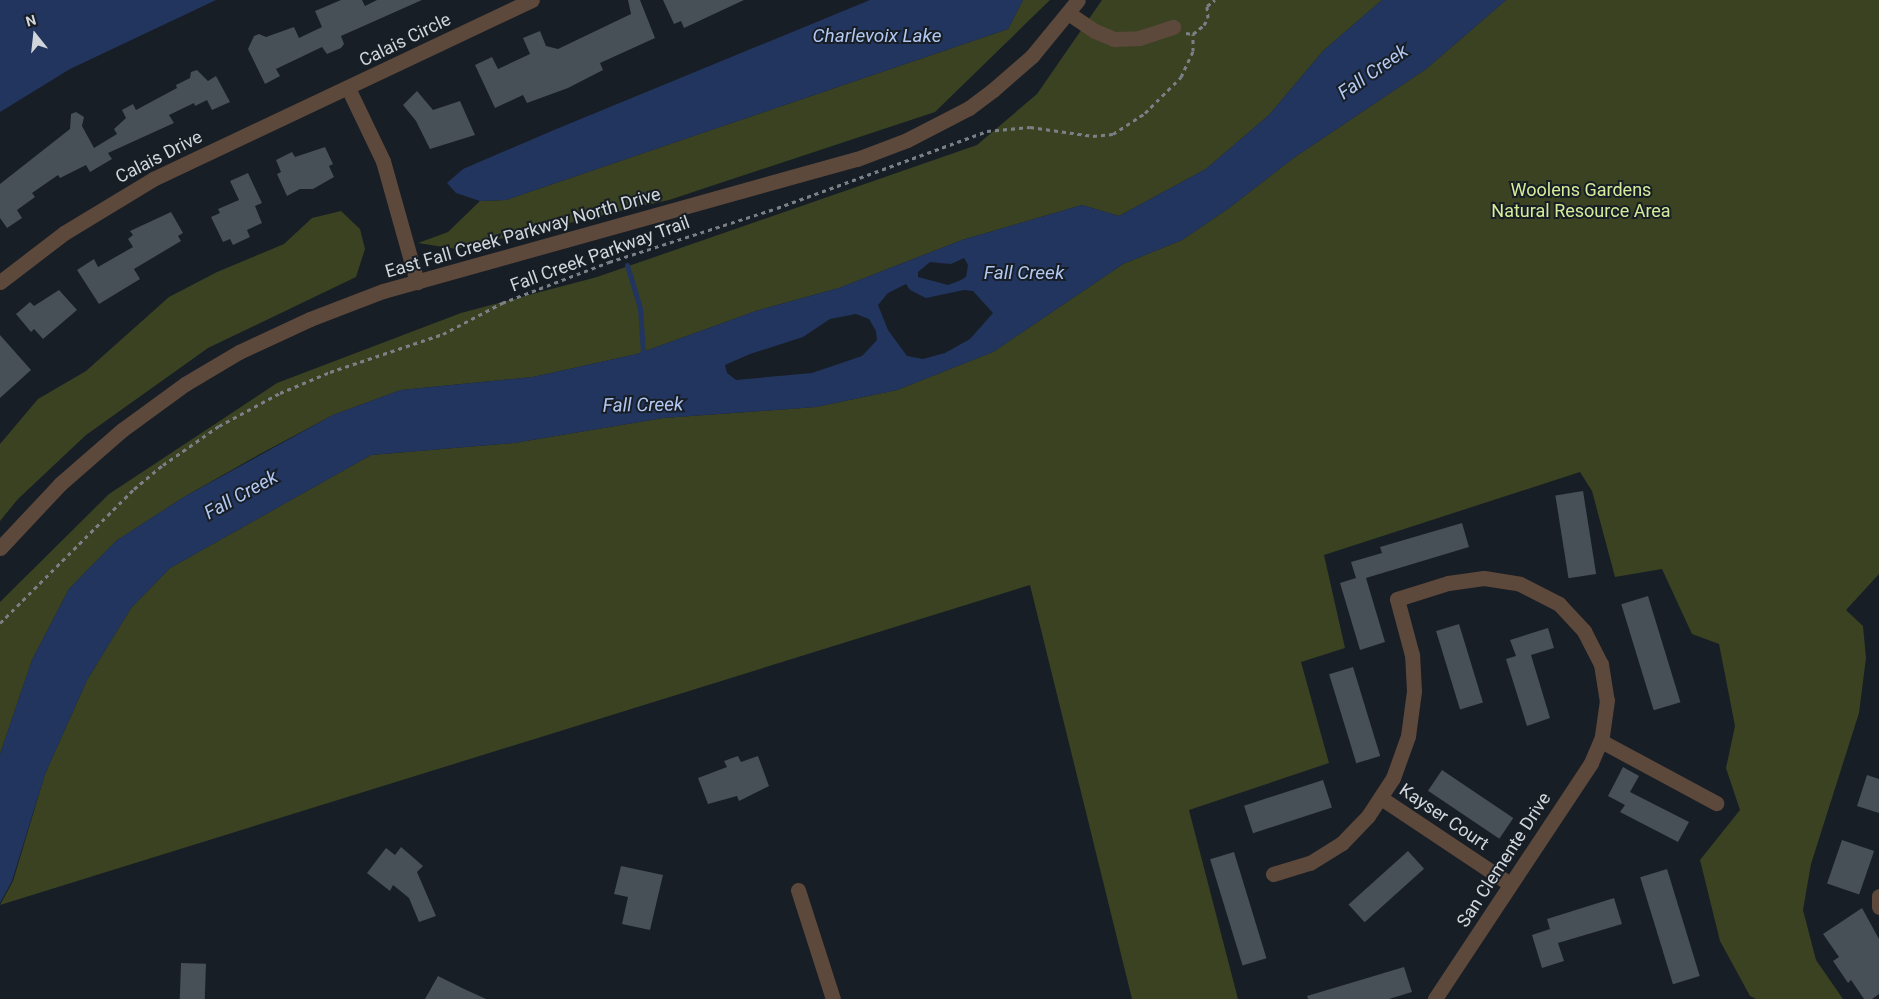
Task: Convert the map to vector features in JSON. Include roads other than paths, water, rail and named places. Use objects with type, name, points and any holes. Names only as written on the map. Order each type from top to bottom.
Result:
[{"type":"street","name":"Calais Circle","points":[[348,88],[532,0]]},
{"type":"street","name":"East Fall Creek Parkway North Drive","points":[[0,548],[83,462],[146,411],[185,384],[239,352],[310,319],[418,282],[857,158],[908,140],[969,108],[993,90],[1032,56],[1078,0]]},
{"type":"street","points":[[1068,13],[1095,31],[1114,39],[1139,38],[1172,27]]},
{"type":"street","points":[[348,88],[383,161],[418,282]]},
{"type":"street","name":"Calais Drive","points":[[0,282],[64,233],[153,179],[348,88]]},
{"type":"street","name":"San Clemente Drive","points":[[1381,798],[1404,750],[1414,699],[1412,655],[1397,599],[1448,583],[1484,578],[1520,584],[1553,600],[1584,631],[1601,664],[1607,707],[1601,741],[1591,763],[1435,999]]},
{"type":"street","points":[[1601,741],[1716,803]]},
{"type":"street","points":[[1273,874],[1310,863],[1342,843],[1381,798]]},
{"type":"street","name":"Kayser Court","points":[[1381,798],[1510,884]]},
{"type":"street","points":[[798,890],[833,999]]},
{"type":"street","points":[[1879,896],[1879,907]]},
{"type":"water","points":[[0,0],[216,0],[70,69],[0,112]]},
{"type":"water","name":"Charlevoix Lake","points":[[870,0],[1023,0],[1008,29],[506,200],[480,201],[456,193],[447,183],[463,169]]},
{"type":"water","name":"Fall Creek","points":[[1382,0],[1506,0],[1426,69],[1295,157],[1229,208],[1182,240],[1123,264],[993,352],[897,390],[816,407],[663,418],[514,443],[371,455],[170,568],[131,608],[87,680],[45,774],[12,881],[0,903],[0,754],[32,660],[69,589],[116,541],[184,497],[333,415],[401,390],[533,377],[637,354],[756,311],[839,288],[962,240],[1082,205],[1119,216],[1206,169],[1269,115],[1324,50]],"holes":[[[964,258],[968,265],[966,277],[959,281],[948,285],[918,277],[918,272],[930,262],[951,264]],[[906,284],[910,290],[926,298],[964,290],[973,291],[993,313],[970,339],[945,353],[923,359],[907,356],[888,330],[878,305],[888,293]],[[856,314],[869,319],[876,331],[877,340],[862,356],[812,373],[736,380],[727,373],[725,365],[750,354],[803,337],[830,319]]]},
{"type":"waterway","points":[[627,265],[640,308],[643,352],[640,357]]},
{"type":"park label","name":"Woolens Gardens Natural Resource Area","points":[[1581,201]]}]
